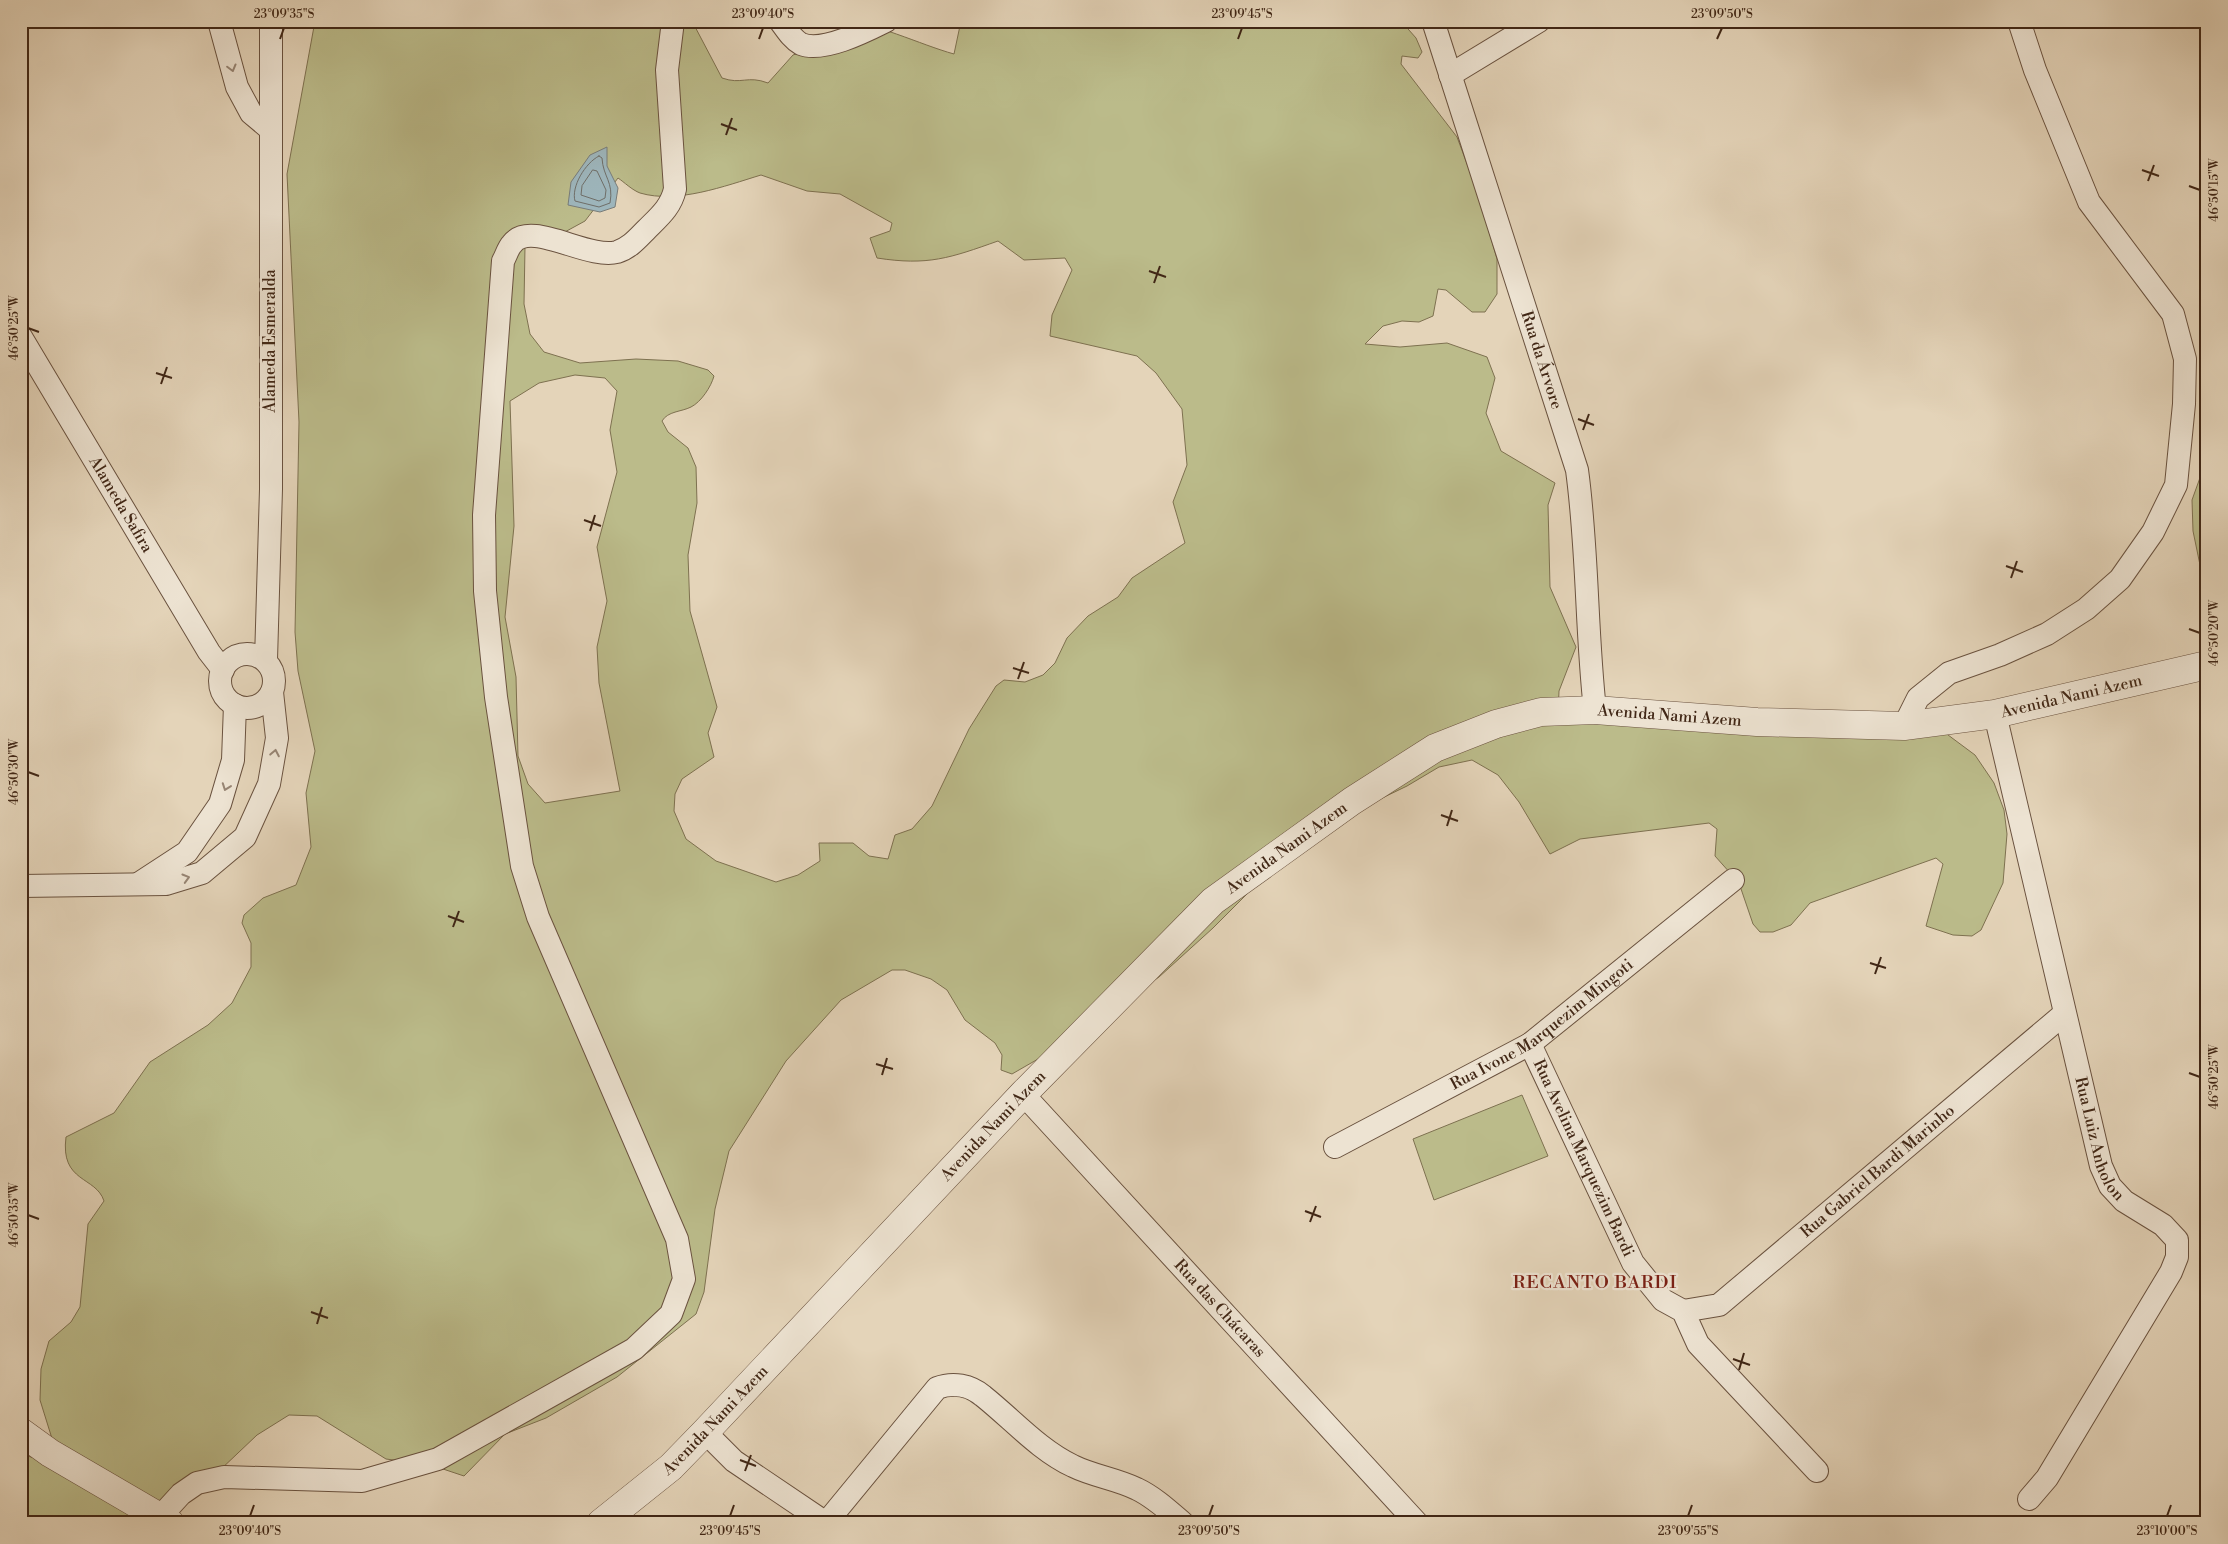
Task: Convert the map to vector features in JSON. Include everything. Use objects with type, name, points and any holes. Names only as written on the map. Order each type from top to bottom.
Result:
[{"type":"street","points":[[219,21],[237,87],[251,113],[270,129]]},
{"type":"street","name":"Alameda Esmeralda","points":[[21,886],[166,884],[202,873],[246,837],[269,784],[277,738],[272,692],[274,675],[266,660],[271,489],[271,21]]},
{"type":"street","points":[[21,1432],[50,1453],[165,1520],[181,1494],[197,1483],[224,1477],[362,1481],[438,1459],[634,1349],[671,1314],[684,1279],[677,1239],[538,917],[522,866],[496,697],[485,591],[484,515],[504,261],[512,243],[524,235],[537,235],[590,252],[616,252],[632,244],[665,212],[672,201],[675,189],[667,70],[673,21]]},
{"type":"street","points":[[780,21],[790,35],[801,44],[816,47],[854,36],[886,21]]},
{"type":"street","name":"Rua da Árvore","points":[[1433,21],[1577,470],[1583,513],[1590,666],[1595,710]]},
{"type":"street","points":[[1450,75],[1539,21]]},
{"type":"street","points":[[1904,726],[1918,698],[1949,673],[2000,656],[2047,634],[2086,609],[2120,579],[2153,532],[2176,485],[2184,404],[2185,359],[2172,314],[2089,202],[2035,70],[2019,21]]},
{"type":"street","name":"Alameda Safira","points":[[21,337],[209,652],[222,670]]},
{"type":"street","points":[[266,660],[250,654],[234,657],[222,670],[221,687],[224,695],[235,705],[245,708],[254,708],[261,704],[272,692]]},
{"type":"street","name":"Avenida Nami Azem","points":[[601,1523],[671,1467],[1023,1094],[1214,901],[1352,801],[1435,748],[1496,724],[1541,712],[1595,710],[1757,722],[1904,726],[1995,714],[2207,665]]},
{"type":"street","points":[[138,884],[187,852],[220,804],[233,760],[235,705]]},
{"type":"street","name":"Rua Luiz Anholon","points":[[1995,714],[2101,1166],[2110,1186],[2124,1200],[2163,1225],[2177,1240],[2177,1256],[2171,1272],[2047,1478],[2029,1499]]},
{"type":"street","name":"Rua Ivone Marquezim Mingoti","points":[[1335,1147],[1530,1044],[1733,880]]},
{"type":"street","name":"Rua Gabriel Bardi Marinho","points":[[1683,1311],[1719,1305],[2064,1014]]},
{"type":"street","name":"Rua Avelina Marquezim Bardi","points":[[1530,1044],[1633,1264],[1663,1300],[1683,1311]]},
{"type":"street","name":"Rua das Chácaras","points":[[1023,1094],[1417,1523]]},
{"type":"street","points":[[1683,1311],[1698,1344],[1817,1471]]},
{"type":"street","points":[[705,1432],[734,1461],[826,1523],[937,1388],[947,1384],[965,1386],[981,1394],[1055,1456],[1073,1466],[1138,1489],[1163,1505],[1183,1523]]},
{"type":"green space","points":[[315,21],[692,21],[722,78],[735,81],[755,80],[768,83],[793,55],[842,38],[845,31],[841,21],[882,29],[954,54],[961,21],[1401,21],[1416,38],[1422,52],[1418,58],[1402,56],[1401,64],[1457,137],[1478,193],[1497,259],[1497,294],[1485,312],[1472,312],[1446,290],[1438,289],[1433,316],[1419,322],[1402,321],[1383,326],[1365,344],[1400,347],[1447,343],[1487,357],[1495,378],[1486,413],[1501,451],[1555,483],[1548,505],[1550,587],[1576,647],[1559,691],[1558,716],[1595,724],[1940,729],[1975,755],[1994,783],[2004,810],[2007,834],[2003,883],[1981,930],[1972,936],[1953,935],[1926,926],[1943,864],[1936,858],[1810,903],[1791,925],[1773,932],[1760,932],[1753,924],[1739,883],[1715,856],[1717,829],[1709,823],[1580,839],[1550,854],[1519,802],[1498,775],[1472,760],[1439,767],[1407,786],[1347,815],[1263,878],[1213,928],[1159,977],[1045,1055],[1012,1074],[1001,1070],[1002,1055],[995,1043],[965,1020],[947,990],[931,979],[905,970],[892,970],[841,1000],[786,1061],[729,1151],[715,1209],[704,1292],[696,1314],[617,1377],[546,1418],[505,1434],[464,1476],[431,1465],[386,1459],[317,1416],[289,1415],[257,1435],[181,1507],[152,1523],[21,1523],[21,1454],[44,1461],[54,1445],[40,1400],[41,1369],[49,1341],[71,1322],[80,1307],[88,1224],[104,1201],[100,1193],[73,1171],[68,1163],[66,1137],[114,1113],[150,1062],[208,1025],[232,1003],[251,967],[251,943],[242,923],[244,915],[263,898],[296,885],[311,847],[306,793],[315,751],[298,671],[295,632],[299,422],[287,174]],"holes":[[[761,175],[807,191],[840,194],[892,223],[890,231],[870,238],[877,258],[925,261],[952,256],[998,241],[1024,260],[1065,258],[1072,270],[1052,315],[1050,336],[1137,356],[1156,373],[1182,409],[1187,465],[1173,502],[1185,543],[1132,578],[1118,597],[1088,616],[1067,638],[1055,663],[1043,675],[1025,682],[1004,680],[996,686],[969,729],[932,806],[912,829],[895,835],[888,859],[869,856],[853,843],[819,843],[820,861],[798,875],[776,882],[716,861],[686,839],[674,811],[675,794],[682,779],[714,757],[708,733],[717,707],[690,611],[688,555],[697,503],[696,467],[688,448],[668,432],[662,421],[668,415],[691,407],[698,402],[708,389],[714,376],[708,370],[678,361],[636,359],[580,363],[544,352],[530,334],[524,304],[525,247],[563,233],[585,221],[618,178],[640,193],[654,196],[669,196],[701,192]],[[575,375],[605,378],[617,391],[610,430],[617,472],[597,547],[607,601],[597,647],[599,683],[620,791],[545,803],[528,784],[518,756],[516,677],[505,617],[514,526],[510,401],[539,383]]]},
{"type":"green space","points":[[2207,426],[2207,572],[2200,565],[2193,531],[2192,500],[2206,461]]},
{"type":"green space","points":[[1522,1095],[1548,1156],[1434,1200],[1413,1139]]},
{"type":"water","points":[[607,147],[607,166],[618,188],[615,207],[600,212],[568,205],[571,182],[590,155]]},
{"type":"district","name":"RECANTO BARDI","points":[[1595,1282]]}]
